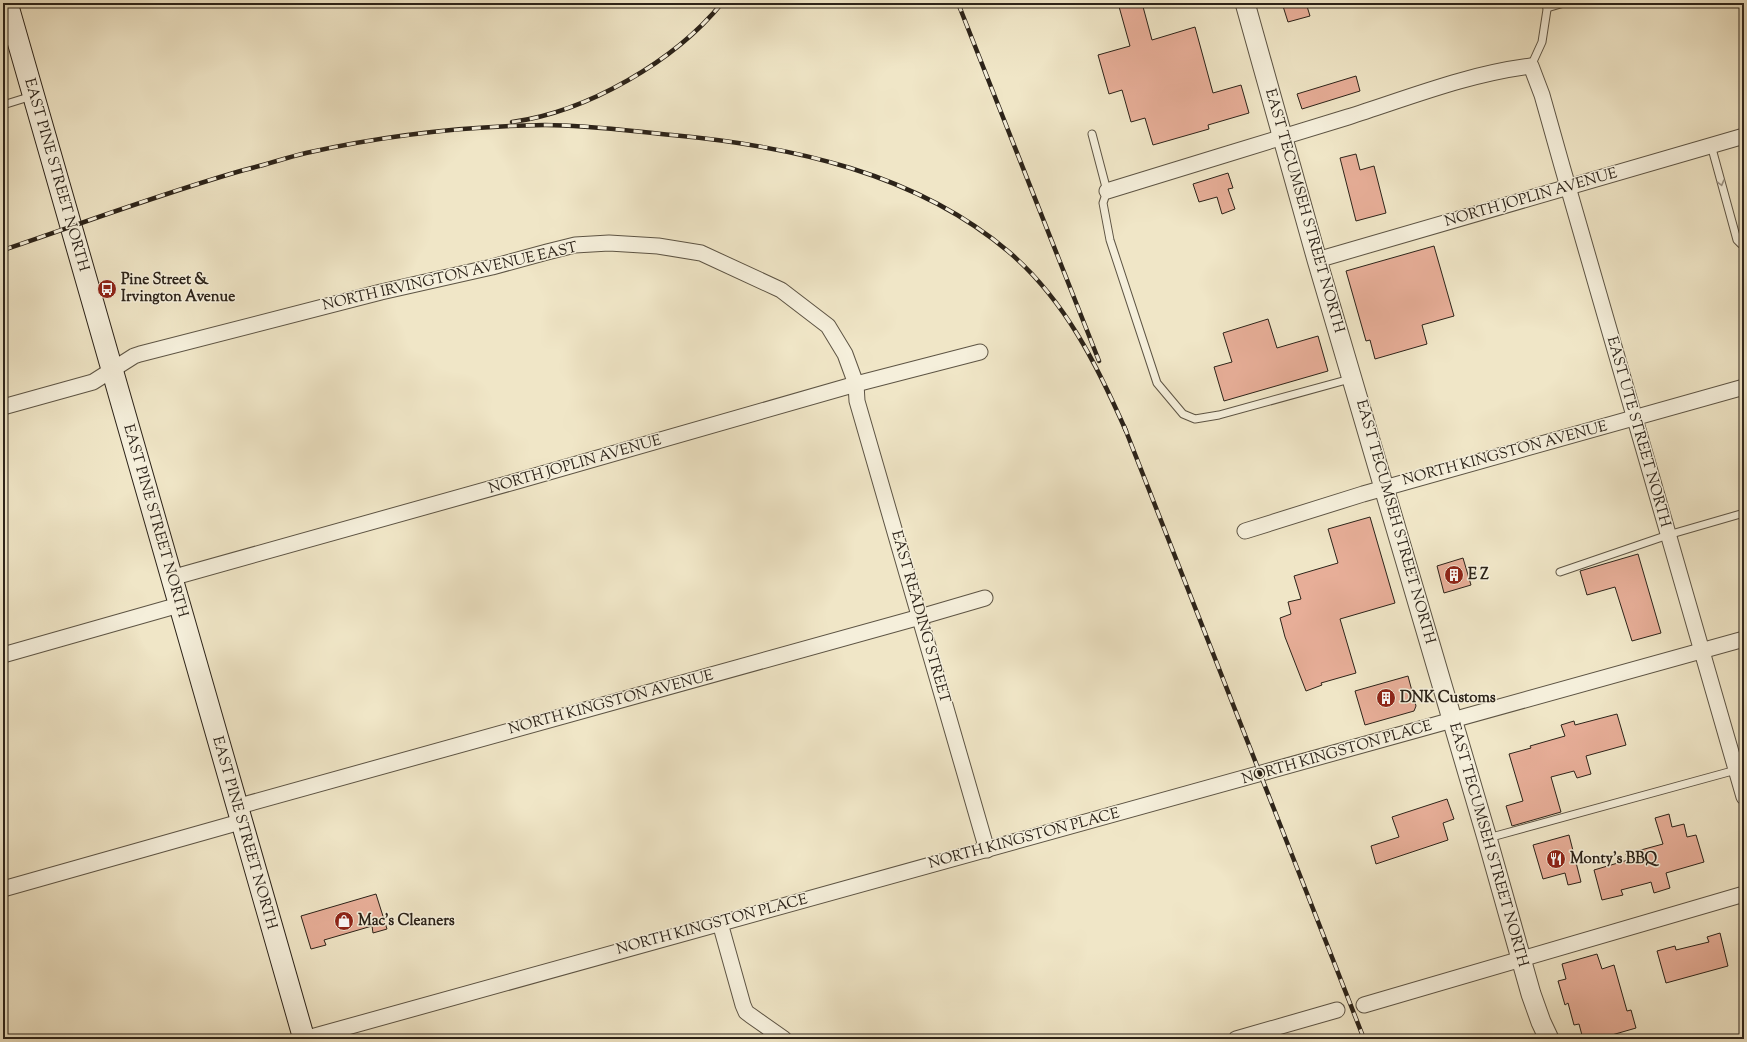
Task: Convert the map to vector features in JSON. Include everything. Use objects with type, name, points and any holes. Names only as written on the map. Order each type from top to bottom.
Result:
[{"type":"main road","name":"EAST PINE STREET NORTH","points":[[6,3],[34,96],[238,814],[304,1039]]},
{"type":"street","name":"EAST TECUMSEH STREET NORTH","points":[[1245,3],[1531,994],[1549,1039]]},
{"type":"street","points":[[1107,191],[1462,80],[1500,70],[1531,66]]},
{"type":"street","name":"EAST UTE STREET NORTH","points":[[1531,66],[1545,102],[1568,187],[1744,797]]},
{"type":"street","name":"NORTH JOPLIN AVENUE","points":[[1318,260],[1744,136]]},
{"type":"street","name":"NORTH IRVINGTON AVENUE EAST","points":[[3,407],[93,382],[134,356],[351,300],[575,245],[609,243],[658,246],[701,253],[781,290],[828,326],[845,354],[856,384]]},
{"type":"street","name":"NORTH JOPLIN AVENUE","points":[[171,578],[856,384],[980,352]]},
{"type":"street","name":"EAST READING STREET","points":[[856,384],[857,401],[987,850]]},
{"type":"street","name":"NORTH KINGSTON AVENUE","points":[[1245,531],[1385,488],[1744,387]]},
{"type":"street","name":"NORTH KINGSTON AVENUE","points":[[3,889],[238,814],[985,598]]},
{"type":"street","points":[[3,655],[179,605]]},
{"type":"street","name":"NORTH KINGSTON PLACE","points":[[304,1039],[1744,639]]},
{"type":"street","points":[[1364,1005],[1744,894]]},
{"type":"street","points":[[720,923],[746,1012],[784,1039]]},
{"type":"street","points":[[1236,1039],[1337,1010]]},
{"type":"lane","points":[[1531,66],[1542,42],[1547,5],[1564,3]]},
{"type":"lane","points":[[3,105],[34,96]]},
{"type":"lane","points":[[1092,134],[1107,191],[1103,203],[1110,240],[1157,382],[1183,414],[1194,419],[1219,415],[1353,378]]},
{"type":"lane","points":[[1711,145],[1737,240],[1741,244],[1744,244]]},
{"type":"lane","points":[[1560,572],[1668,535],[1744,513]]},
{"type":"lane","points":[[1487,838],[1736,770]]},
{"type":"building","points":[[1118,3],[1142,3],[1152,40],[1195,27],[1213,93],[1241,85],[1249,113],[1208,125],[1209,129],[1153,145],[1145,118],[1131,122],[1122,90],[1109,94],[1098,55],[1130,46]]},
{"type":"building","points":[[1282,3],[1306,3],[1310,16],[1288,22]]},
{"type":"building","points":[[1356,76],[1360,91],[1302,109],[1297,94]]},
{"type":"building","points":[[1356,154],[1360,170],[1374,166],[1386,213],[1356,221],[1340,158]]},
{"type":"building","points":[[1228,173],[1233,188],[1228,189],[1235,209],[1222,214],[1217,197],[1199,202],[1193,184]]},
{"type":"building","points":[[1434,246],[1454,316],[1422,325],[1427,344],[1375,359],[1370,340],[1366,341],[1346,271]]},
{"type":"building","points":[[1268,319],[1277,348],[1318,336],[1328,371],[1224,401],[1214,367],[1232,362],[1223,333]]},
{"type":"building","points":[[1370,517],[1395,603],[1340,619],[1356,673],[1321,683],[1322,685],[1306,691],[1285,637],[1280,618],[1291,614],[1288,602],[1301,599],[1294,576],[1338,563],[1328,529]]},
{"type":"building","points":[[1638,554],[1661,633],[1632,641],[1615,587],[1587,595],[1580,571]]},
{"type":"building","name":"E Z","points":[[1463,558],[1471,585],[1444,593],[1437,566]]},
{"type":"building","name":"DNK Customs","points":[[1408,676],[1416,706],[1414,711],[1365,725],[1355,691]]},
{"type":"building","points":[[1617,714],[1626,745],[1586,756],[1591,774],[1577,778],[1574,771],[1551,777],[1561,812],[1512,826],[1506,806],[1523,801],[1509,754],[1565,736],[1561,725],[1574,721],[1575,725]]},
{"type":"building","points":[[1447,799],[1454,819],[1443,823],[1448,840],[1376,864],[1371,846],[1399,837],[1392,817]]},
{"type":"building","points":[[1669,814],[1672,827],[1684,824],[1687,837],[1696,835],[1704,862],[1666,873],[1670,888],[1654,893],[1651,882],[1621,890],[1623,895],[1602,900],[1594,870],[1628,860],[1626,854],[1663,844],[1655,818]]},
{"type":"building","name":"Monty's BBQ","points":[[1569,835],[1581,882],[1568,885],[1565,873],[1543,879],[1533,845]]},
{"type":"building","name":"Mac's Cleaners","points":[[376,894],[387,929],[373,933],[372,926],[324,940],[326,945],[311,949],[301,916]]},
{"type":"building","points":[[1720,933],[1728,966],[1666,983],[1657,951],[1675,946],[1676,950],[1709,942],[1707,937]]},
{"type":"building","points":[[1597,954],[1602,969],[1614,965],[1627,1011],[1631,1010],[1636,1028],[1598,1039],[1583,1039],[1579,1024],[1574,1025],[1568,1003],[1565,1005],[1558,981],[1566,979],[1562,964]]},
{"type":"railway","points":[[512,122],[541,116],[570,107],[599,95],[628,80],[655,64],[680,45],[703,24],[722,3]]},
{"type":"railway","points":[[958,3],[1099,361]]},
{"type":"railway","points":[[3,250],[153,198],[244,170],[306,153],[394,137],[485,127],[561,125],[609,128],[717,140],[762,147],[806,156],[850,168],[893,183],[934,202],[973,225],[1009,252],[1029,271],[1063,312],[1091,358],[1126,431]]},
{"type":"railway","points":[[1124,426],[1364,1039]]},
{"type":"place","name":"Pine Street & Irvington Avenue","points":[[107,289]]},
{"type":"place","name":"E Z","points":[[1454,575]]},
{"type":"place","name":"DNK Customs","points":[[1386,698]]},
{"type":"place","name":"Monty's BBQ","points":[[1556,859]]},
{"type":"place","name":"Mac's Cleaners","points":[[344,921]]}]
